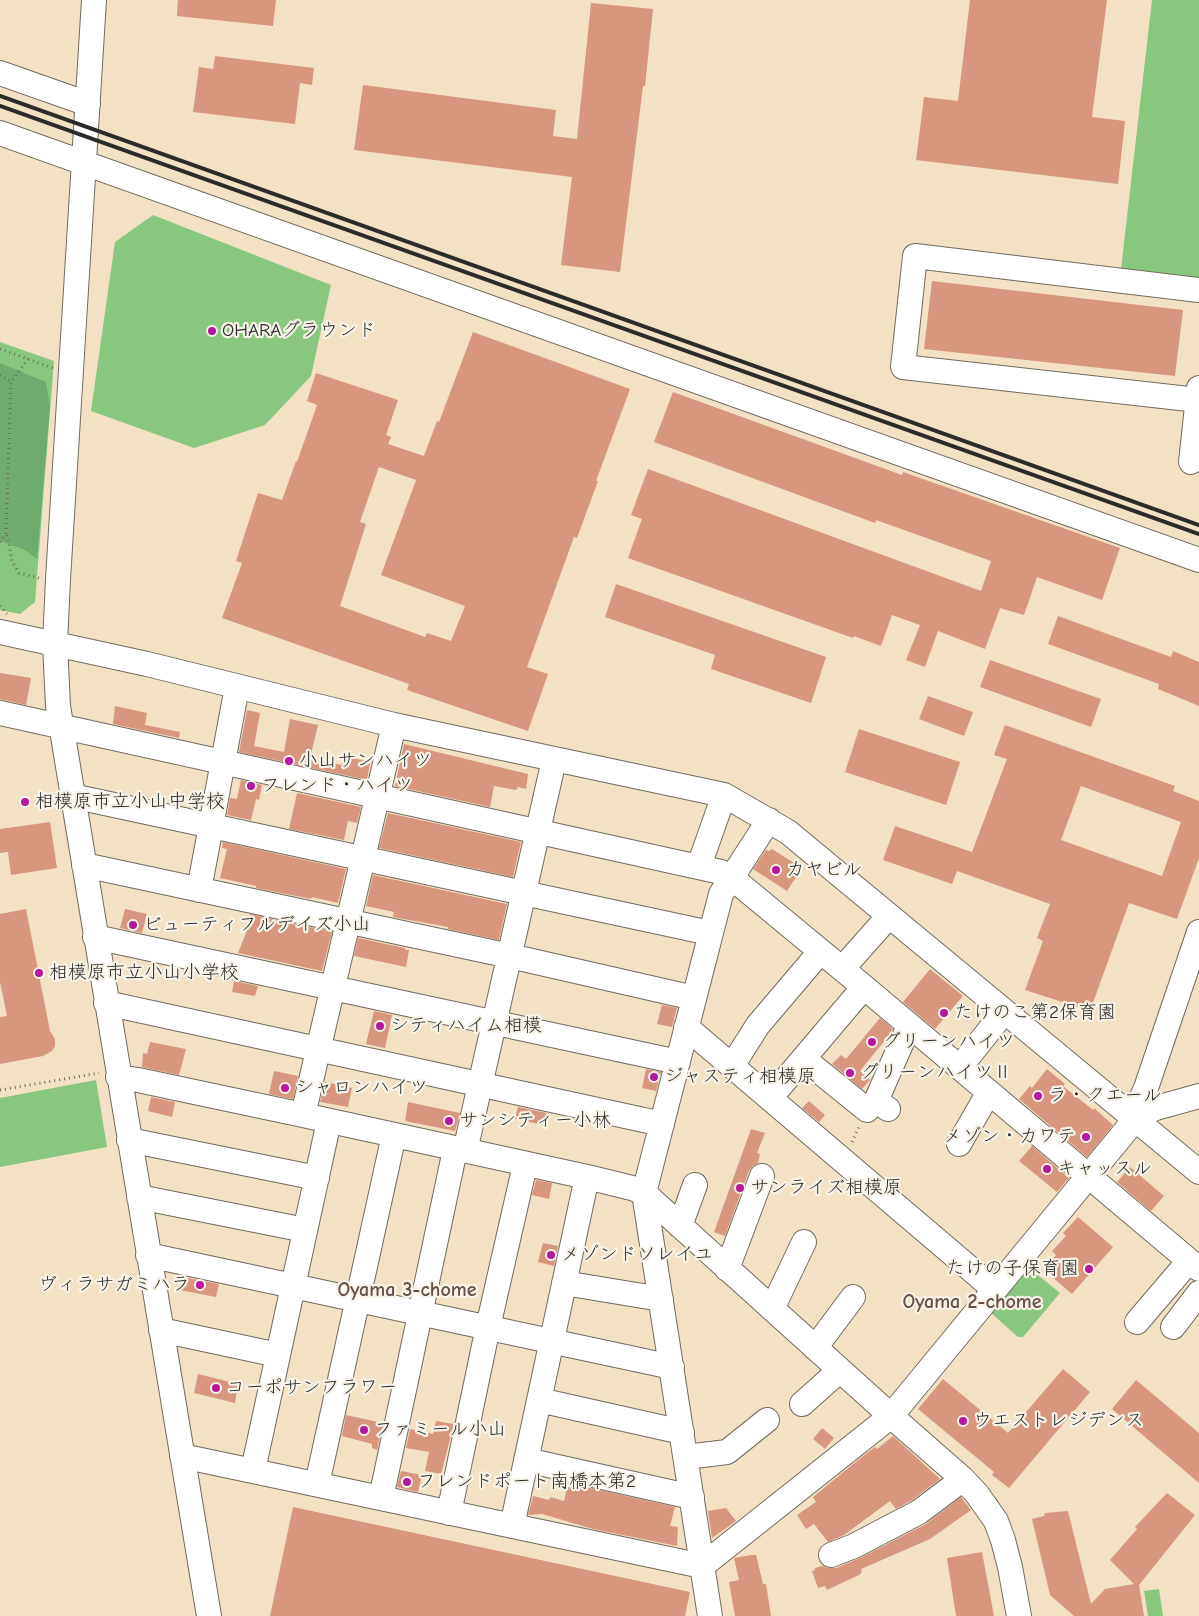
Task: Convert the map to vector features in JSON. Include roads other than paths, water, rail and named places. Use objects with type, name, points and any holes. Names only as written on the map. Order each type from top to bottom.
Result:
[{"type":"street","points":[[94,0],[55,644],[58,706],[106,1003],[109,1075],[129,1140],[209,1616]]},
{"type":"street","points":[[0,73],[88,104]]},
{"type":"street","points":[[0,133],[1199,560]]},
{"type":"street","points":[[1191,462],[1198,394],[903,367],[915,256],[1199,290]]},
{"type":"street","points":[[5,624],[55,644],[175,670],[394,725],[724,795],[788,832],[1199,1172]]},
{"type":"street","points":[[198,890],[237,687]]},
{"type":"street","points":[[0,713],[721,872],[732,878],[864,987],[1194,1265],[1137,1322]]},
{"type":"street","points":[[303,1115],[394,725]]},
{"type":"street","points":[[381,1498],[420,1312],[460,1150],[481,1085],[554,760]]},
{"type":"street","points":[[699,866],[724,795]]},
{"type":"street","points":[[72,796],[710,933]]},
{"type":"street","points":[[710,1616],[644,1193],[721,894],[768,820]]},
{"type":"street","points":[[84,865],[510,956],[694,998]]},
{"type":"street","points":[[842,969],[889,916]]},
{"type":"street","points":[[702,1566],[891,1416],[1128,1128],[1146,1088],[1199,932]]},
{"type":"street","points":[[95,938],[678,1062]]},
{"type":"street","points":[[732,1066],[758,1025],[820,952]]},
{"type":"street","points":[[770,1098],[864,987]]},
{"type":"street","points":[[106,1003],[662,1124]]},
{"type":"street","points":[[960,1067],[1004,1012]]},
{"type":"street","points":[[804,1059],[877,1109],[876,1101],[909,1026]]},
{"type":"street","points":[[686,1027],[994,1289]]},
{"type":"street","points":[[109,1075],[394,1135],[632,1188],[644,1193],[962,1479],[982,1501],[996,1521],[1009,1561],[1019,1616]]},
{"type":"street","points":[[959,1144],[990,1092]]},
{"type":"street","points":[[1134,1117],[1156,1108],[1199,1096]]},
{"type":"street","points":[[253,1470],[329,1121]]},
{"type":"street","points":[[317,1484],[394,1135]]},
{"type":"street","points":[[129,1140],[317,1178]]},
{"type":"street","points":[[450,1513],[488,1327],[525,1165]]},
{"type":"street","points":[[727,1268],[762,1176]]},
{"type":"street","points":[[512,1526],[587,1178]]},
{"type":"street","points":[[680,1226],[695,1186]]},
{"type":"street","points":[[139,1197],[306,1230]]},
{"type":"street","points":[[772,1309],[804,1242]]},
{"type":"street","points":[[148,1254],[672,1367]]},
{"type":"street","points":[[564,1284],[661,1299]]},
{"type":"street","points":[[1173,1327],[1199,1293]]},
{"type":"street","points":[[815,1348],[854,1297]]},
{"type":"street","points":[[161,1330],[278,1355]]},
{"type":"street","points":[[802,1404],[840,1370]]},
{"type":"street","points":[[539,1400],[682,1432]]},
{"type":"street","points":[[686,1457],[727,1452],[754,1424]]},
{"type":"street","points":[[182,1456],[702,1566]]},
{"type":"street","points":[[526,1460],[692,1497]]},
{"type":"street","points":[[831,1555],[858,1554],[919,1512],[962,1479]]},
{"type":"railway","points":[[0,96],[1199,525]]},
{"type":"railway","points":[[0,106],[1199,534]]},
{"type":"place","name":"OHARAグラウンド","points":[[212,331]]},
{"type":"place","name":"小山サンハイツ","points":[[289,761]]},
{"type":"place","name":"フレンド・ハイツ","points":[[251,786]]},
{"type":"place","name":"相模原市立小山中学校","points":[[25,802]]},
{"type":"place","name":"カヤビル","points":[[776,870]]},
{"type":"place","name":"ビューティフルデイズ小山","points":[[133,925]]},
{"type":"place","name":"相模原市立小山小学校","points":[[39,973]]},
{"type":"place","name":"たけのこ第2保育園","points":[[944,1013]]},
{"type":"place","name":"シティハイム相模","points":[[380,1026]]},
{"type":"place","name":"グリーンハイツ","points":[[872,1042]]},
{"type":"place","name":"グリーンハイツⅡ","points":[[850,1073]]},
{"type":"place","name":"ジャスティ相模原","points":[[654,1077]]},
{"type":"place","name":"シャロンハイツ","points":[[285,1088]]},
{"type":"place","name":"ラ・クエール","points":[[1038,1096]]},
{"type":"place","name":"サンシティー小林","points":[[449,1121]]},
{"type":"place","name":"メゾン・カワテ","points":[[1086,1137]]},
{"type":"place","name":"キャッスル","points":[[1047,1169]]},
{"type":"place","name":"サンライズ相模原","points":[[740,1188]]},
{"type":"place","name":"メゾンドソレイユ","points":[[551,1255]]},
{"type":"place","name":"たけの子保育園","points":[[1089,1269]]},
{"type":"place","name":"ヴィラサガミハラ","points":[[200,1285]]},
{"type":"place","name":"コーポサンフラワー","points":[[216,1388]]},
{"type":"place","name":"ウエストレジデンス","points":[[963,1421]]},
{"type":"place","name":"ファミール小山","points":[[364,1430]]},
{"type":"place","name":"フレンドポート南橋本第2","points":[[407,1482]]},
{"type":"district","name":"Oyama 3-chome","points":[[407,1290]]},
{"type":"district","name":"Oyama 2-chome","points":[[972,1302]]}]
